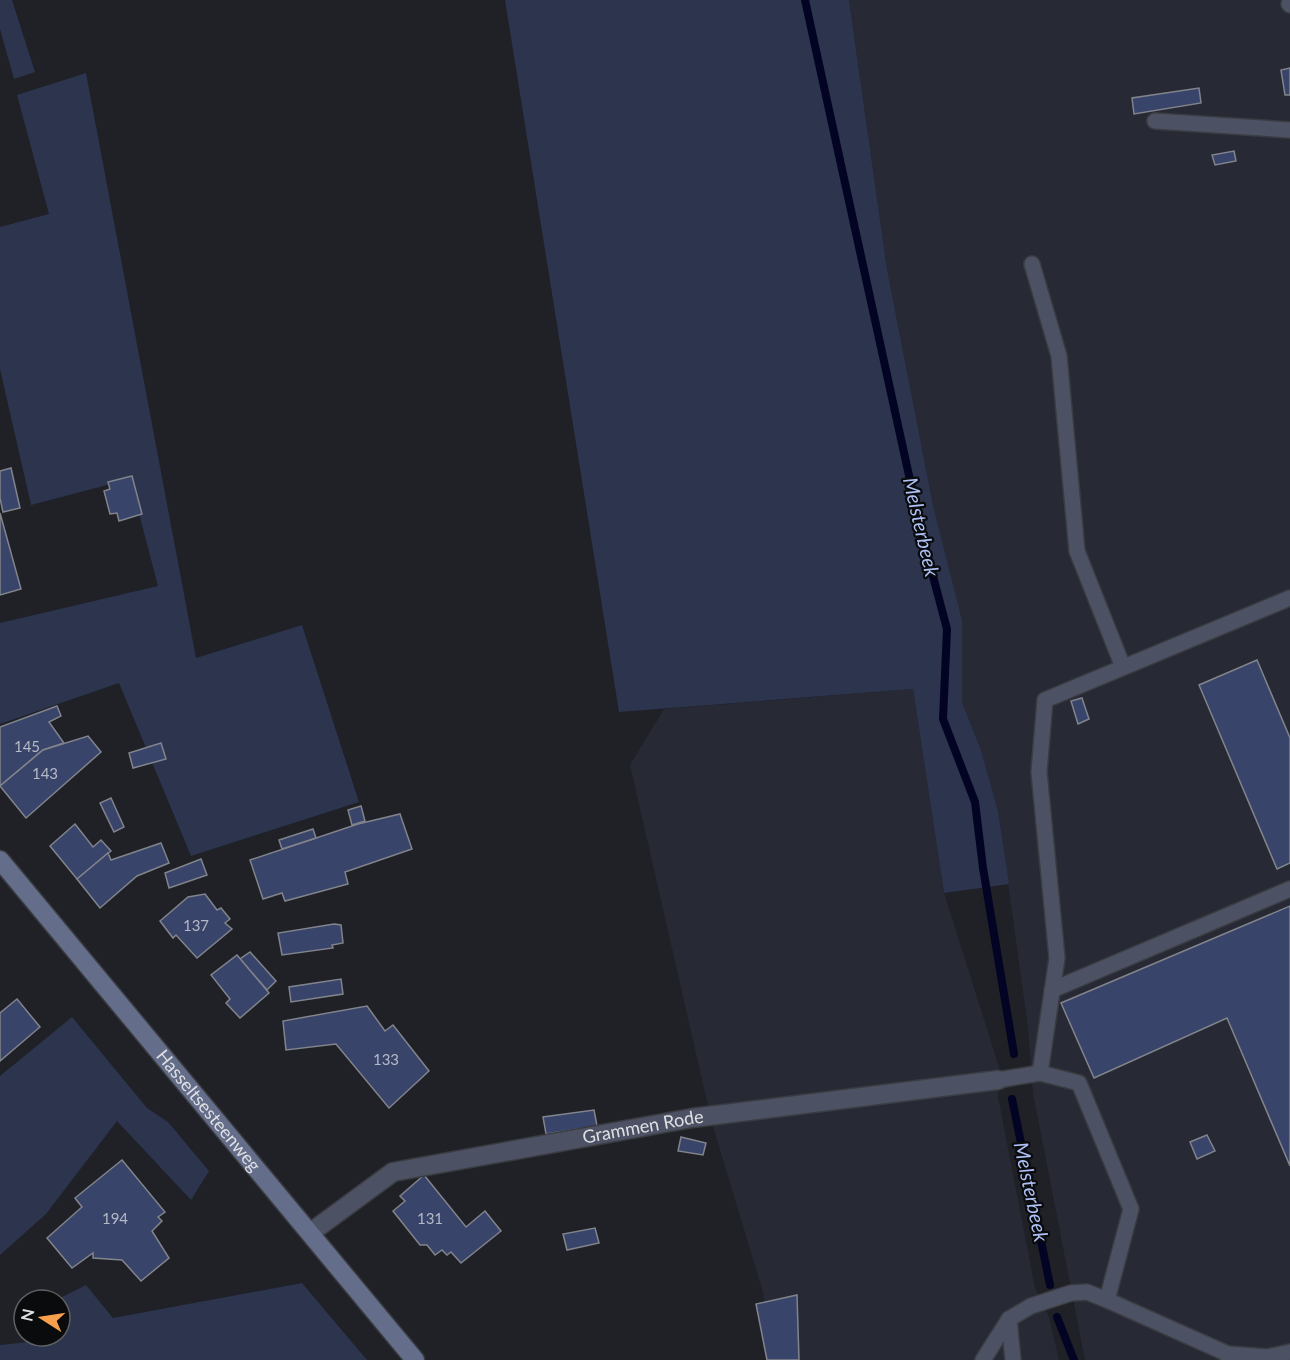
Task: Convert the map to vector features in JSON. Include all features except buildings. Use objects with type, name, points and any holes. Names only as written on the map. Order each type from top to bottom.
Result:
[{"type":"main road","name":"Hasseltsesteenweg","points":[[0,860],[415,1360]]},
{"type":"street","name":"Grammen Rode","points":[[310,1233],[393,1172],[692,1118],[998,1080]]},
{"type":"lane","points":[[1155,121],[1290,130]]},
{"type":"lane","points":[[1032,264],[1059,356],[1077,551],[1123,667]]},
{"type":"lane","points":[[1040,1073],[1057,958],[1039,772],[1046,700],[1290,598]]},
{"type":"lane","points":[[1052,990],[1290,889]]},
{"type":"lane","points":[[998,1080],[1040,1073],[1079,1083],[1131,1209],[1107,1300]]},
{"type":"lane","points":[[983,1360],[1009,1319],[1031,1305],[1071,1293],[1087,1292],[1228,1357],[1267,1357],[1290,1352]]},
{"type":"lane","points":[[1009,1319],[1013,1360]]},
{"type":"shaded area","points":[[0,0],[12,0],[35,72],[14,79],[0,29]]},
{"type":"shaded area","points":[[505,0],[849,0],[887,269],[933,505],[962,620],[962,702],[981,750],[998,811],[1009,884],[944,893],[913,689],[619,712]]},
{"type":"shaded area","points":[[849,0],[1290,0],[1290,1360],[1085,1360],[1033,1093],[1028,1027],[998,811],[981,750],[962,702],[962,620],[933,505],[887,269]]},
{"type":"shaded area","points":[[86,73],[196,658],[302,625],[359,802],[191,856],[119,683],[0,724],[0,623],[158,586],[130,479],[31,505],[0,369],[0,227],[49,214],[17,95]]},
{"type":"shaded area","points":[[913,689],[944,893],[999,1067],[998,1097],[1035,1288],[1049,1317],[1059,1360],[773,1360],[763,1292],[712,1123],[630,765],[664,709]]},
{"type":"shaded area","points":[[72,1017],[147,1108],[168,1122],[209,1171],[191,1200],[117,1121],[46,1214],[0,1255],[0,1076]]},
{"type":"shaded area","points":[[302,1283],[367,1360],[0,1360],[0,1345],[12,1344],[12,1348],[72,1348],[72,1292],[86,1285],[113,1318]]},
{"type":"waterway","name":"Melsterbeek","points":[[805,0],[922,535],[947,629],[943,719],[975,802],[983,868],[1014,1054]]},
{"type":"waterway","name":"Melsterbeek","points":[[1012,1099],[1050,1285]]},
{"type":"waterway","name":"Melsterbeek","points":[[1057,1317],[1074,1360]]}]
